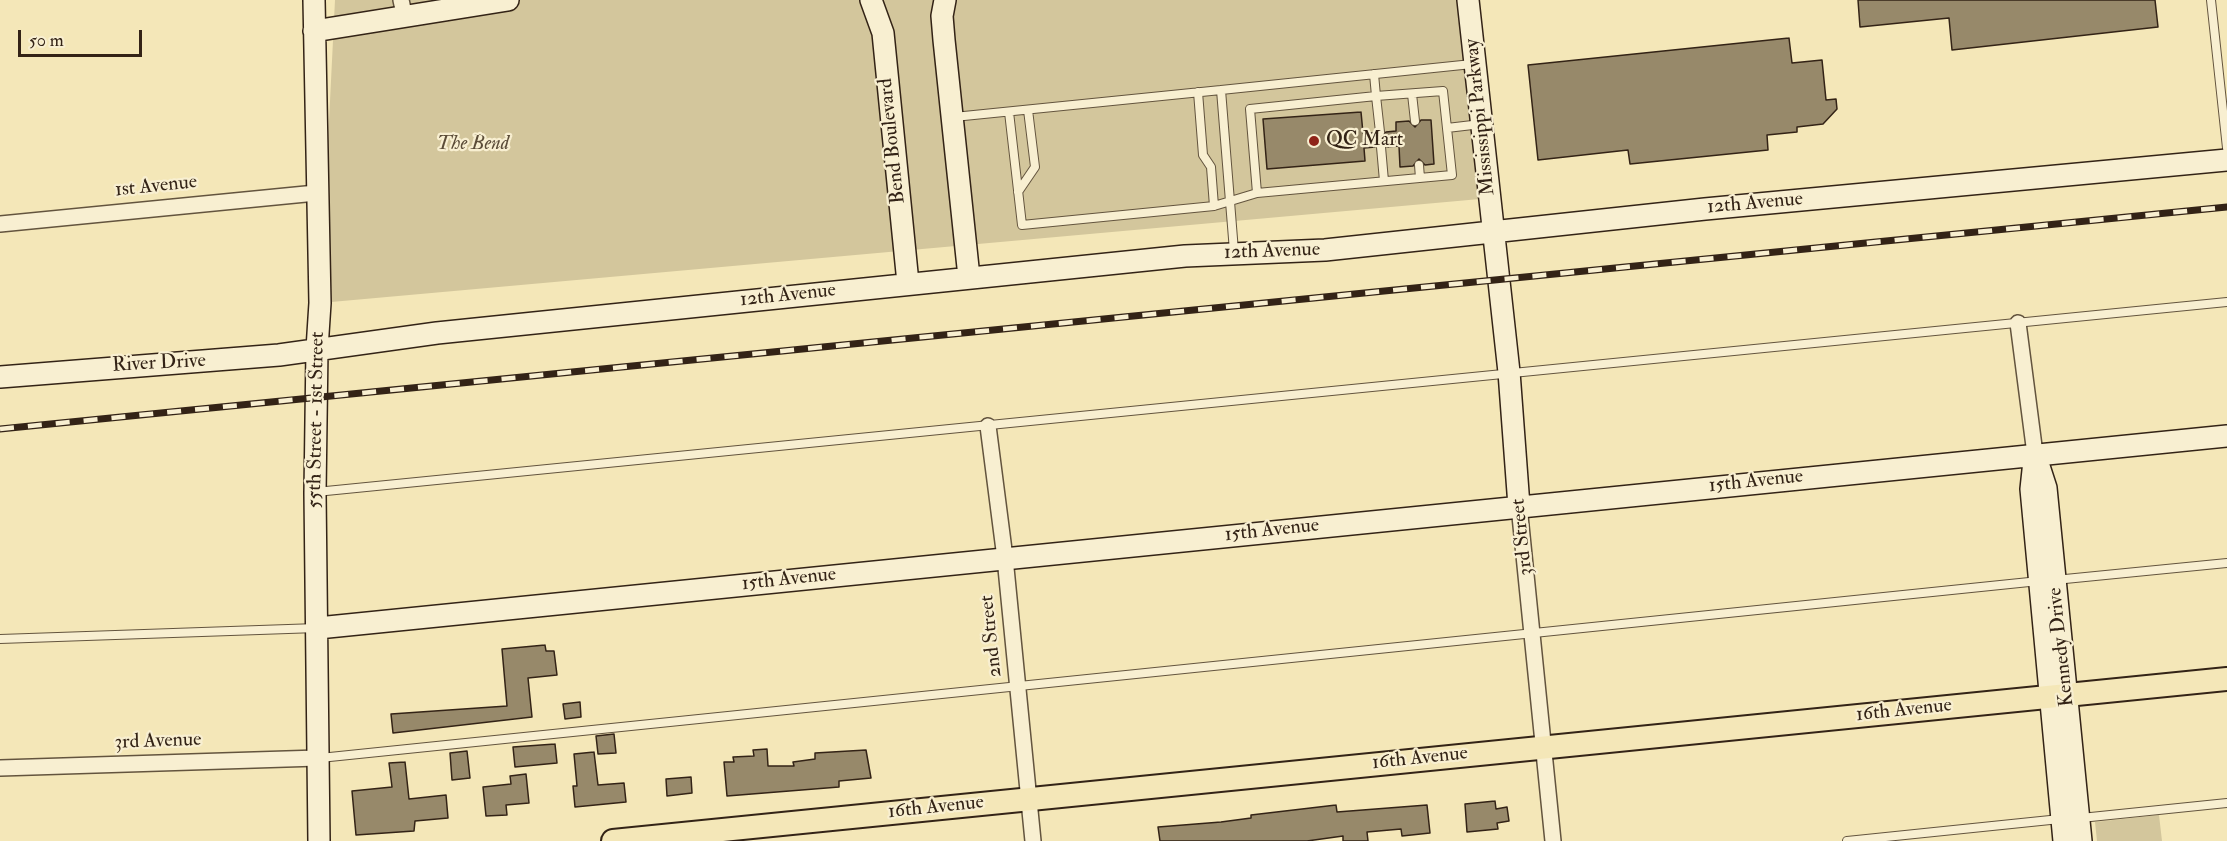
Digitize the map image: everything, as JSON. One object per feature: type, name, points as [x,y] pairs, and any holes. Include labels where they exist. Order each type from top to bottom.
[{"type":"main road","name":"16th Avenue","points":[[613,841],[2227,679]]},
{"type":"street","name":"55th Street - 1st Street","points":[[314,0],[316,193],[320,303],[315,492],[319,841]]},
{"type":"street","points":[[314,31],[403,9],[508,0]]},
{"type":"street","name":"Bend Boulevard","points":[[871,0],[882,33],[908,283]]},
{"type":"street","points":[[945,0],[942,16],[969,277]]},
{"type":"street","name":"Mississippi Parkway","points":[[1468,0],[1494,233]]},
{"type":"street","name":"12th Avenue","points":[[317,349],[437,333],[908,283],[1234,253],[1325,250],[1705,209],[2227,160]]},
{"type":"street","name":"1st Avenue","points":[[0,225],[316,193]]},
{"type":"street","name":"3rd Street","points":[[1494,233],[1553,841]]},
{"type":"street","name":"Kennedy Drive","points":[[2018,323],[2035,454],[2031,489],[2048,580],[2070,819],[2064,841]]},
{"type":"street","name":"River Drive","points":[[0,377],[120,366],[180,365],[317,349]]},
{"type":"street","name":"2nd Street","points":[[988,426],[1005,558],[1033,841]]},
{"type":"street","name":"15th Avenue","points":[[318,628],[2227,436]]},
{"type":"street","name":"3rd Avenue","points":[[0,768],[318,758]]},
{"type":"street","points":[[319,815],[327,841]]},
{"type":"street","name":"Kennedy Drive","points":[[2070,819],[2081,841]]},
{"type":"lane","points":[[2211,0],[2227,148]]},
{"type":"lane","points":[[952,117],[1475,63]]},
{"type":"lane","points":[[1374,74],[1380,132]]},
{"type":"lane","points":[[1221,90],[1234,253]]},
{"type":"lane","points":[[1009,112],[1022,225],[1215,206],[1231,199],[1257,193],[1452,175],[1443,91],[1250,109],[1257,193]]},
{"type":"lane","points":[[1198,92],[1203,155],[1210,167],[1215,206]]},
{"type":"lane","points":[[1412,94],[1415,121]]},
{"type":"lane","points":[[1018,192],[1035,167],[1028,110]]},
{"type":"lane","points":[[1447,128],[1482,124]]},
{"type":"lane","points":[[1381,147],[1384,182]]},
{"type":"lane","points":[[1419,165],[1420,178]]},
{"type":"lane","points":[[315,492],[2227,302]]},
{"type":"lane","points":[[318,758],[2227,562]]},
{"type":"lane","points":[[0,639],[318,628]]},
{"type":"lane","points":[[1846,841],[2227,803]]},
{"type":"green space","name":"The Bend","points":[[335,0],[1478,0],[1491,198],[320,303]]},
{"type":"green space","points":[[2159,815],[2162,841],[2097,841],[2095,822]]},
{"type":"building","points":[[1858,0],[2155,0],[2158,27],[1952,50],[1949,18],[1860,27]]},
{"type":"building","points":[[1789,38],[1792,63],[1822,60],[1826,100],[1836,99],[1837,109],[1823,124],[1797,127],[1797,132],[1767,135],[1768,150],[1630,164],[1628,150],[1538,160],[1528,65]]},
{"type":"building","name":"QC Mart","points":[[1361,112],[1363,133],[1374,133],[1380,138],[1386,132],[1396,131],[1396,122],[1409,121],[1415,127],[1421,120],[1431,120],[1434,164],[1425,165],[1419,159],[1413,166],[1400,167],[1399,146],[1387,147],[1381,141],[1375,147],[1364,148],[1365,161],[1267,169],[1263,119]]},
{"type":"building","points":[[545,645],[546,651],[554,651],[557,675],[528,678],[532,717],[393,733],[391,714],[507,706],[502,649]]},
{"type":"building","points":[[580,702],[581,717],[565,719],[563,704]]},
{"type":"building","points":[[614,734],[616,753],[598,754],[596,736]]},
{"type":"building","points":[[555,744],[557,763],[515,767],[513,747]]},
{"type":"building","points":[[767,749],[768,766],[794,766],[793,762],[815,759],[815,753],[866,750],[871,778],[839,781],[839,787],[727,796],[724,762],[734,762],[733,757],[754,756],[753,750]]},
{"type":"building","points":[[467,751],[470,778],[452,780],[450,753]]},
{"type":"building","points":[[594,752],[598,785],[624,783],[626,802],[575,807],[573,786],[577,786],[574,754]]},
{"type":"building","points":[[405,762],[409,799],[446,795],[448,818],[415,821],[414,831],[356,835],[352,791],[392,787],[389,763]]},
{"type":"building","points":[[526,774],[529,803],[506,805],[507,815],[486,816],[483,787],[511,784],[510,776]]},
{"type":"building","points":[[691,777],[692,793],[667,796],[666,779]]},
{"type":"building","points":[[1495,801],[1496,809],[1507,807],[1509,821],[1497,823],[1498,829],[1467,832],[1465,804]]},
{"type":"building","points":[[1336,805],[1337,812],[1427,805],[1430,833],[1402,836],[1401,829],[1367,832],[1368,841],[1343,841],[1343,836],[1307,841],[1160,841],[1158,827],[1221,822],[1251,818],[1251,815]]},
{"type":"railway","points":[[0,429],[2227,207]]},
{"type":"place","name":"QC Mart","points":[[1314,141]]}]
